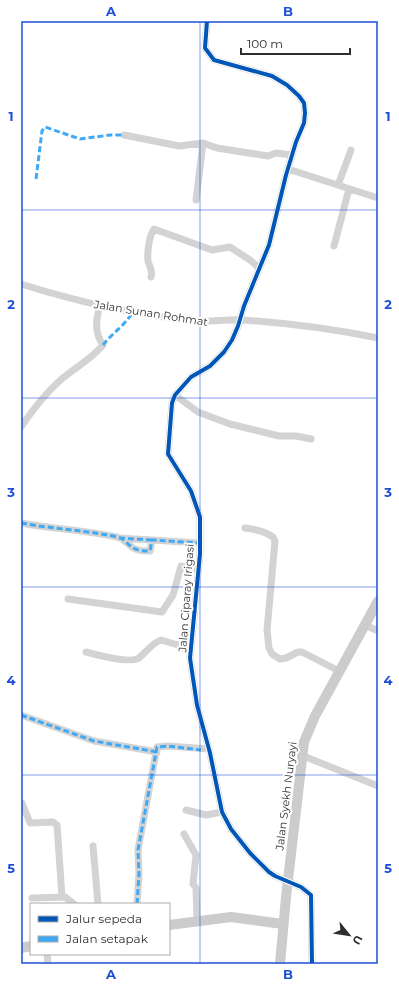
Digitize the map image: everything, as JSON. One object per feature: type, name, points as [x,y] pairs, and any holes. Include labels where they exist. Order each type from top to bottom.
[{"type":"main road","name":"Jalan Syekh Nuryayi","points":[[280,964],[287,883],[302,754],[308,730],[378,601]]},
{"type":"main road","points":[[170,925],[197,920],[231,917],[283,924]]},
{"type":"street","points":[[207,21],[204,48],[214,60],[272,76],[288,86],[299,96],[304,103],[306,113],[288,169],[269,246],[259,268],[232,340],[224,352],[210,366],[191,377],[175,395],[198,412],[230,424],[279,436],[296,436],[311,439]]},
{"type":"street","points":[[124,135],[179,146],[203,143],[217,148],[268,156],[276,153],[292,155]]},
{"type":"street","points":[[196,200],[203,143]]},
{"type":"street","points":[[338,185],[351,150]]},
{"type":"street","points":[[288,169],[378,198]]},
{"type":"street","points":[[334,246],[349,189]]},
{"type":"street","points":[[151,277],[152,273],[148,262],[148,253],[152,232],[154,229],[212,250],[230,247],[259,268]]},
{"type":"street","name":"Jalan Sunan Rohmat","points":[[21,284],[57,296],[186,320],[210,322],[240,320],[298,325],[378,338]]},
{"type":"street","points":[[21,427],[31,412],[58,382],[94,356],[103,345],[99,340],[96,323],[100,305]]},
{"type":"street","name":"Jalan Ciparay Irigasi","points":[[175,395],[172,403],[168,454],[191,491],[200,517],[197,570],[188,651],[217,814],[231,829],[250,854],[272,874],[287,883],[305,890],[311,895],[312,964]]},
{"type":"street","points":[[21,523],[119,538],[199,544]]},
{"type":"street","points":[[245,528],[259,530],[268,534],[273,537],[275,542],[268,630],[269,648],[272,654],[280,658],[286,658],[298,652],[302,652],[339,671]]},
{"type":"street","points":[[119,538],[134,550],[140,551],[150,551],[152,540]]},
{"type":"street","points":[[68,599],[162,612],[173,595],[181,566],[186,566],[197,570]]},
{"type":"street","points":[[365,625],[378,631]]},
{"type":"street","points":[[86,652],[131,661],[140,657],[156,641],[161,640],[178,645],[188,651]]},
{"type":"street","points":[[21,715],[94,741],[157,752]]},
{"type":"street","points":[[137,903],[139,874],[138,850],[157,747],[206,750]]},
{"type":"street","points":[[302,754],[378,786]]},
{"type":"street","points":[[22,803],[30,823],[53,822],[57,825],[62,897]]},
{"type":"street","points":[[186,810],[217,814]]},
{"type":"street","points":[[184,834],[196,855],[193,884],[196,888],[197,920]]},
{"type":"street","points":[[93,846],[98,903]]},
{"type":"street","points":[[32,898],[62,897],[69,898],[73,903]]},
{"type":"marked path","points":[[36,179],[42,131],[45,127],[80,139],[110,135],[124,135]]},
{"type":"marked path","points":[[103,345],[127,321],[133,311]]},
{"type":"marked path","points":[[21,523],[117,537],[133,548],[143,551],[150,551],[152,540],[199,543]]},
{"type":"marked path","points":[[119,538],[152,540]]},
{"type":"marked path","points":[[21,715],[94,741],[157,752]]},
{"type":"marked path","points":[[137,903],[139,874],[138,850],[157,747],[168,746],[201,750]]},
{"type":"cycle path","points":[[207,21],[205,48],[214,60],[272,76],[287,85],[299,96],[304,103],[305,113],[304,123],[296,142],[286,175],[269,245],[232,340],[224,352],[210,366],[191,377],[175,395],[172,403],[168,454],[191,491],[200,517],[200,554],[190,658],[197,705],[210,753],[222,812],[231,829],[250,853],[269,872],[301,887],[311,895],[312,964]]}]
